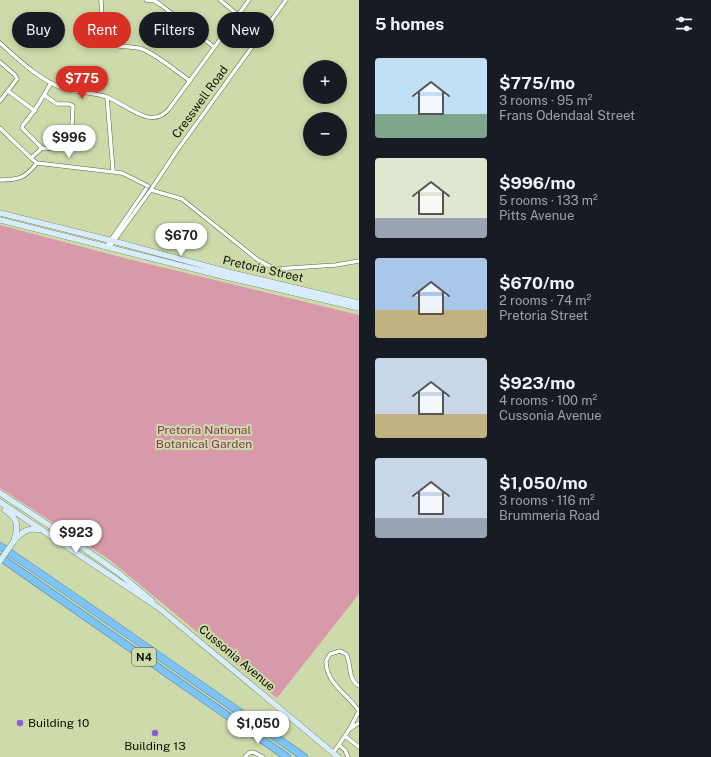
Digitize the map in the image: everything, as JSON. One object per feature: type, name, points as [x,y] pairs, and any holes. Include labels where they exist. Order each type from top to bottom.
[{"type":"highway","name":"N4","points":[[0,545],[304,757]]},
{"type":"highway","name":"N4","points":[[0,557],[287,757]]},
{"type":"main road","name":"Pretoria Street","points":[[0,214],[112,241],[228,272],[359,303]]},
{"type":"main road","name":"Pretoria Street","points":[[0,220],[226,277],[359,308]]},
{"type":"main road","name":"Cussonia Avenue","points":[[0,493],[120,574],[336,755]]},
{"type":"main road","name":"Cussonia Avenue","points":[[0,502],[158,607]]},
{"type":"main road","points":[[0,506],[12,515],[16,521],[18,528],[14,541]]},
{"type":"main road","points":[[0,561],[33,515]]},
{"type":"main road","points":[[14,541],[26,530],[32,528],[51,536]]},
{"type":"street","points":[[101,0],[103,39],[110,44],[139,48],[148,51],[190,81]]},
{"type":"street","points":[[146,0],[155,1],[161,5],[214,47]]},
{"type":"street","points":[[220,0],[234,12]]},
{"type":"street","points":[[240,12],[249,0]]},
{"type":"street","name":"Cresswell Road","points":[[274,17],[286,0]]},
{"type":"street","points":[[0,43],[33,71],[51,83],[62,88],[107,97],[150,118],[160,117],[169,109],[217,43]]},
{"type":"street","name":"Cresswell Road","points":[[108,247],[149,188],[159,177],[252,48]]},
{"type":"street","points":[[0,62],[17,78],[0,101]]},
{"type":"street","points":[[44,95],[58,104],[72,104],[74,109],[71,147],[69,149],[42,148],[22,128],[22,125],[35,111],[44,95],[51,83]]},
{"type":"street","points":[[8,91],[35,111]]},
{"type":"street","points":[[107,97],[113,171]]},
{"type":"street","points":[[0,128],[37,163],[113,171],[126,174],[140,181],[149,188],[182,199],[258,260],[275,269],[336,265],[359,261]]},
{"type":"street","points":[[31,158],[42,148]]},
{"type":"street","points":[[0,180],[19,179],[30,172],[37,163]]},
{"type":"street","points":[[336,755],[339,745],[359,711],[337,687],[328,673],[326,661],[330,654],[340,651],[346,654],[351,678],[359,686]]},
{"type":"street","points":[[349,730],[359,723]]},
{"type":"street","points":[[345,736],[359,747]]},
{"type":"street","points":[[339,745],[345,750],[348,757]]},
{"type":"street","points":[[245,757],[250,753],[256,753],[263,757]]},
{"type":"green space","name":"Pretoria National Botanical Garden","points":[[0,225],[132,260],[359,315],[359,594],[277,698],[110,560],[0,488]]},
{"type":"place","name":"Building 10","points":[[20,723]]},
{"type":"place","name":"Building 13","points":[[155,733]]}]
